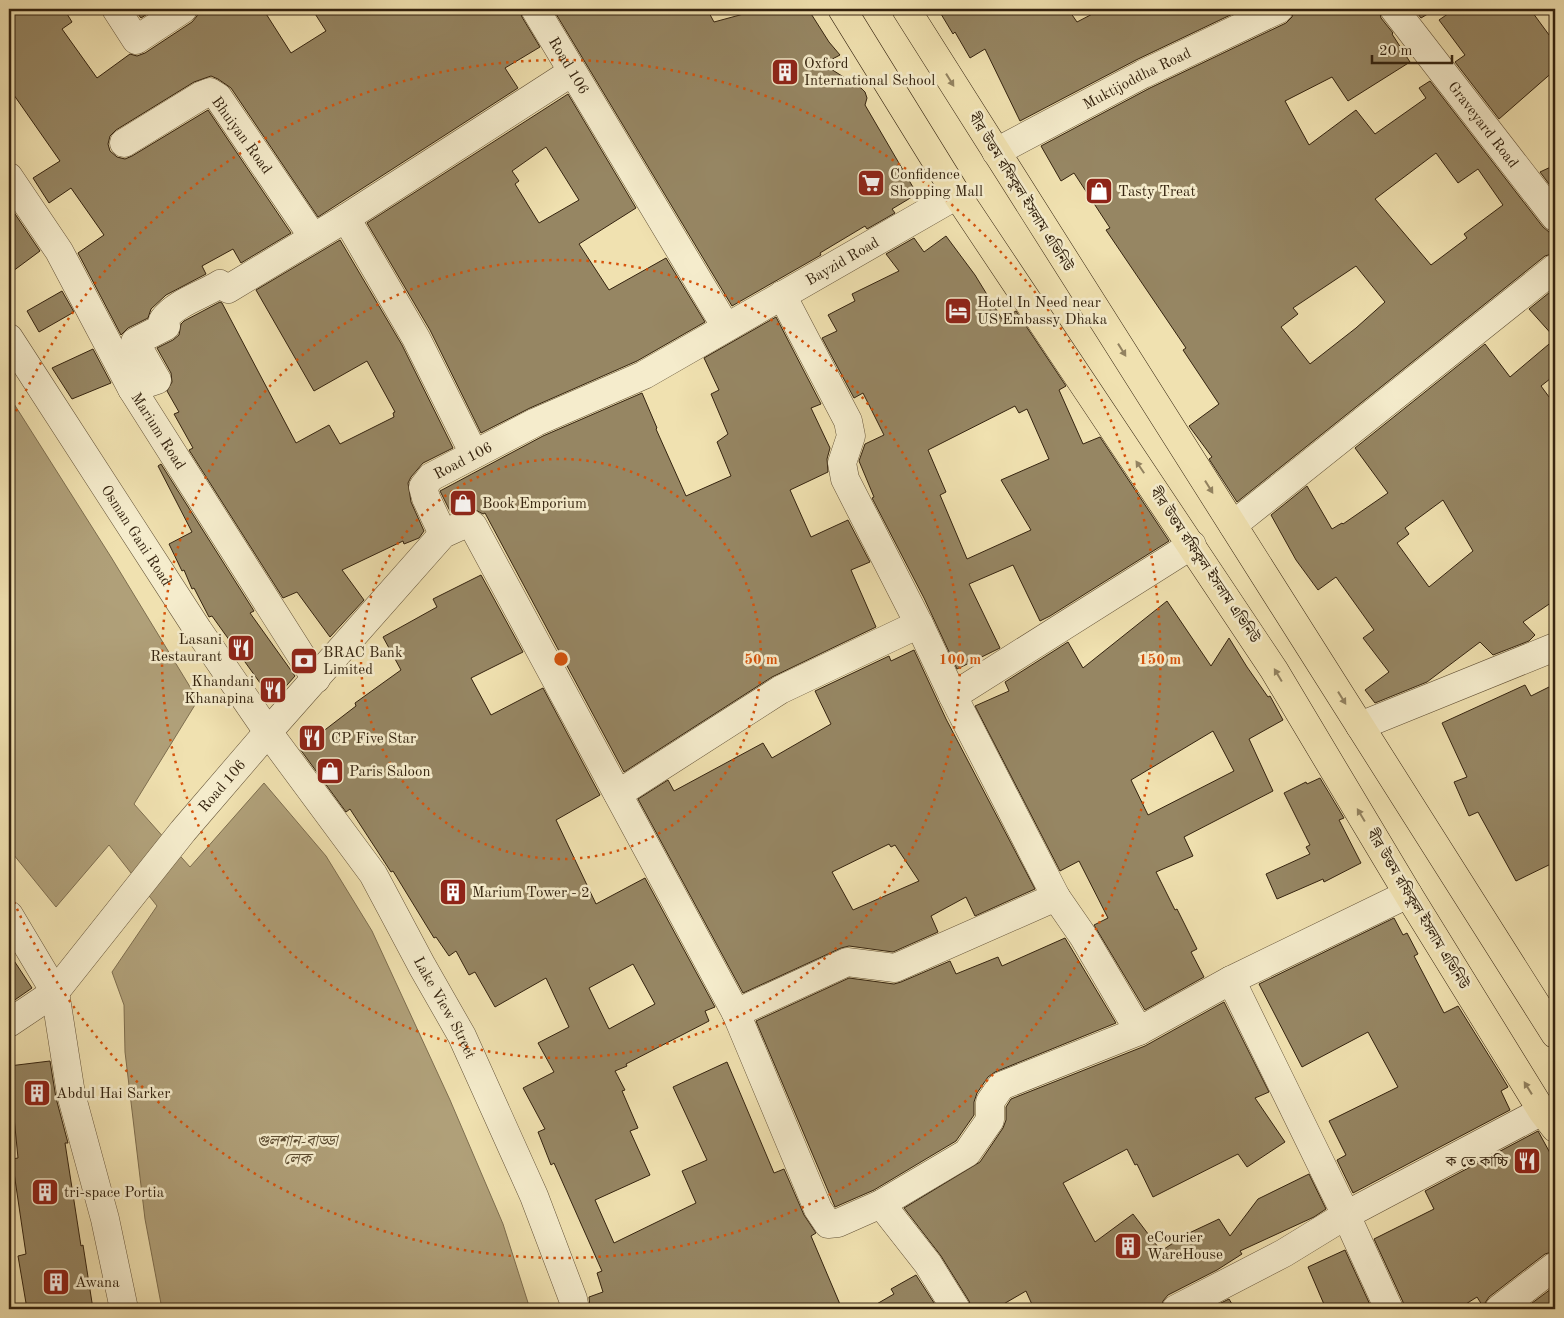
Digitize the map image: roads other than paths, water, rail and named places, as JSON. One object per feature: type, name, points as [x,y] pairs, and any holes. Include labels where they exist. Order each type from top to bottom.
[{"type":"main road","name":"বীর উত্তম রফিকুল ইসলাম এভিনিউ","points":[[842,9],[957,195],[1274,670],[1408,894],[1549,1119]]},
{"type":"main road","name":"বীর উত্তম রফিকুল ইসলাম এভিনিউ","points":[[906,9],[1555,1034]]},
{"type":"street","points":[[116,9],[136,40],[183,9]]},
{"type":"street","name":"Road 106","points":[[9,1023],[55,992],[184,831],[268,732],[443,534],[426,498],[423,487],[431,477],[536,422],[644,376],[726,327],[535,9]]},
{"type":"street","name":"Muktijoddha Road","points":[[996,152],[1143,74],[1280,9]]},
{"type":"street","name":"Graveyard Road","points":[[1394,9],[1555,217]]},
{"type":"street","points":[[132,389],[144,381],[148,383],[157,380],[135,342],[166,326],[163,320],[180,305],[205,294],[220,284],[228,289],[346,218],[572,72]]},
{"type":"street","name":"Bhuiyan Road","points":[[124,143],[202,94],[210,92],[218,97],[313,238]]},
{"type":"street","name":"Marium Road","points":[[9,177],[59,252],[132,389],[316,679]]},
{"type":"street","name":"Bayzid Road","points":[[726,327],[957,195]]},
{"type":"street","points":[[346,218],[416,338],[474,454]]},
{"type":"street","points":[[1233,525],[1555,268]]},
{"type":"street","points":[[782,295],[848,420],[851,436],[842,463],[845,479],[1056,897],[1139,1030]]},
{"type":"street","name":"Osman Gani Road","points":[[9,338],[198,630],[268,732]]},
{"type":"street","points":[[443,534],[465,524],[469,523],[473,526],[736,1013],[818,1208],[828,1224],[838,1223],[881,1204],[967,1153],[990,1120],[990,1102],[1001,1086],[1139,1030],[1231,980],[1408,894]]},
{"type":"street","points":[[953,696],[1192,545]]},
{"type":"street","points":[[618,794],[780,690],[919,624]]},
{"type":"street","points":[[1360,726],[1555,647]]},
{"type":"street","name":"Lake View Street","points":[[268,732],[373,874],[462,1036],[534,1196],[570,1290],[575,1309]]},
{"type":"street","points":[[736,1013],[848,962],[895,968],[1056,897]]},
{"type":"street","points":[[9,915],[55,992],[71,1094],[105,1219],[124,1309]]},
{"type":"street","points":[[1231,980],[1346,1215],[1389,1309]]},
{"type":"street","points":[[1176,1309],[1284,1253],[1346,1215],[1549,1119]]},
{"type":"street","points":[[881,1204],[928,1264],[956,1309]]},
{"type":"street","points":[[1499,1309],[1555,1266]]},
{"type":"water","name":"গুলশান-বাড্ডা লেক","points":[[9,396],[111,557],[198,700],[134,804],[190,867],[264,783],[326,856],[372,931],[450,1100],[503,1224],[530,1309],[162,1309],[145,1219],[125,1052],[124,1005],[112,972],[157,906],[109,845],[56,907],[9,849]]},
{"type":"place","name":"Oxford International School","points":[[785,72]]},
{"type":"place","name":"Confidence Shopping Mall","points":[[871,183]]},
{"type":"place","name":"Tasty Treat","points":[[1099,191]]},
{"type":"place","name":"Hotel In Need near US Embassy Dhaka","points":[[958,311]]},
{"type":"place","name":"Book Emporium","points":[[463,503]]},
{"type":"place","name":"Lasani Restaurant","points":[[241,648]]},
{"type":"place","name":"BRAC Bank Limited","points":[[304,661]]},
{"type":"place","name":"Khandani Khanapina","points":[[273,690]]},
{"type":"place","name":"CP Five Star","points":[[312,738]]},
{"type":"place","name":"Paris Saloon","points":[[330,771]]},
{"type":"place","name":"Marium Tower - 2","points":[[453,892]]},
{"type":"place","name":"Abdul Hai Sarker","points":[[37,1093]]},
{"type":"place","name":"ক তে কাচ্চি","points":[[1527,1161]]},
{"type":"place","name":"tri-space Portia","points":[[45,1192]]},
{"type":"place","name":"eCourier WareHouse","points":[[1128,1246]]},
{"type":"place","name":"Awana","points":[[56,1282]]}]
